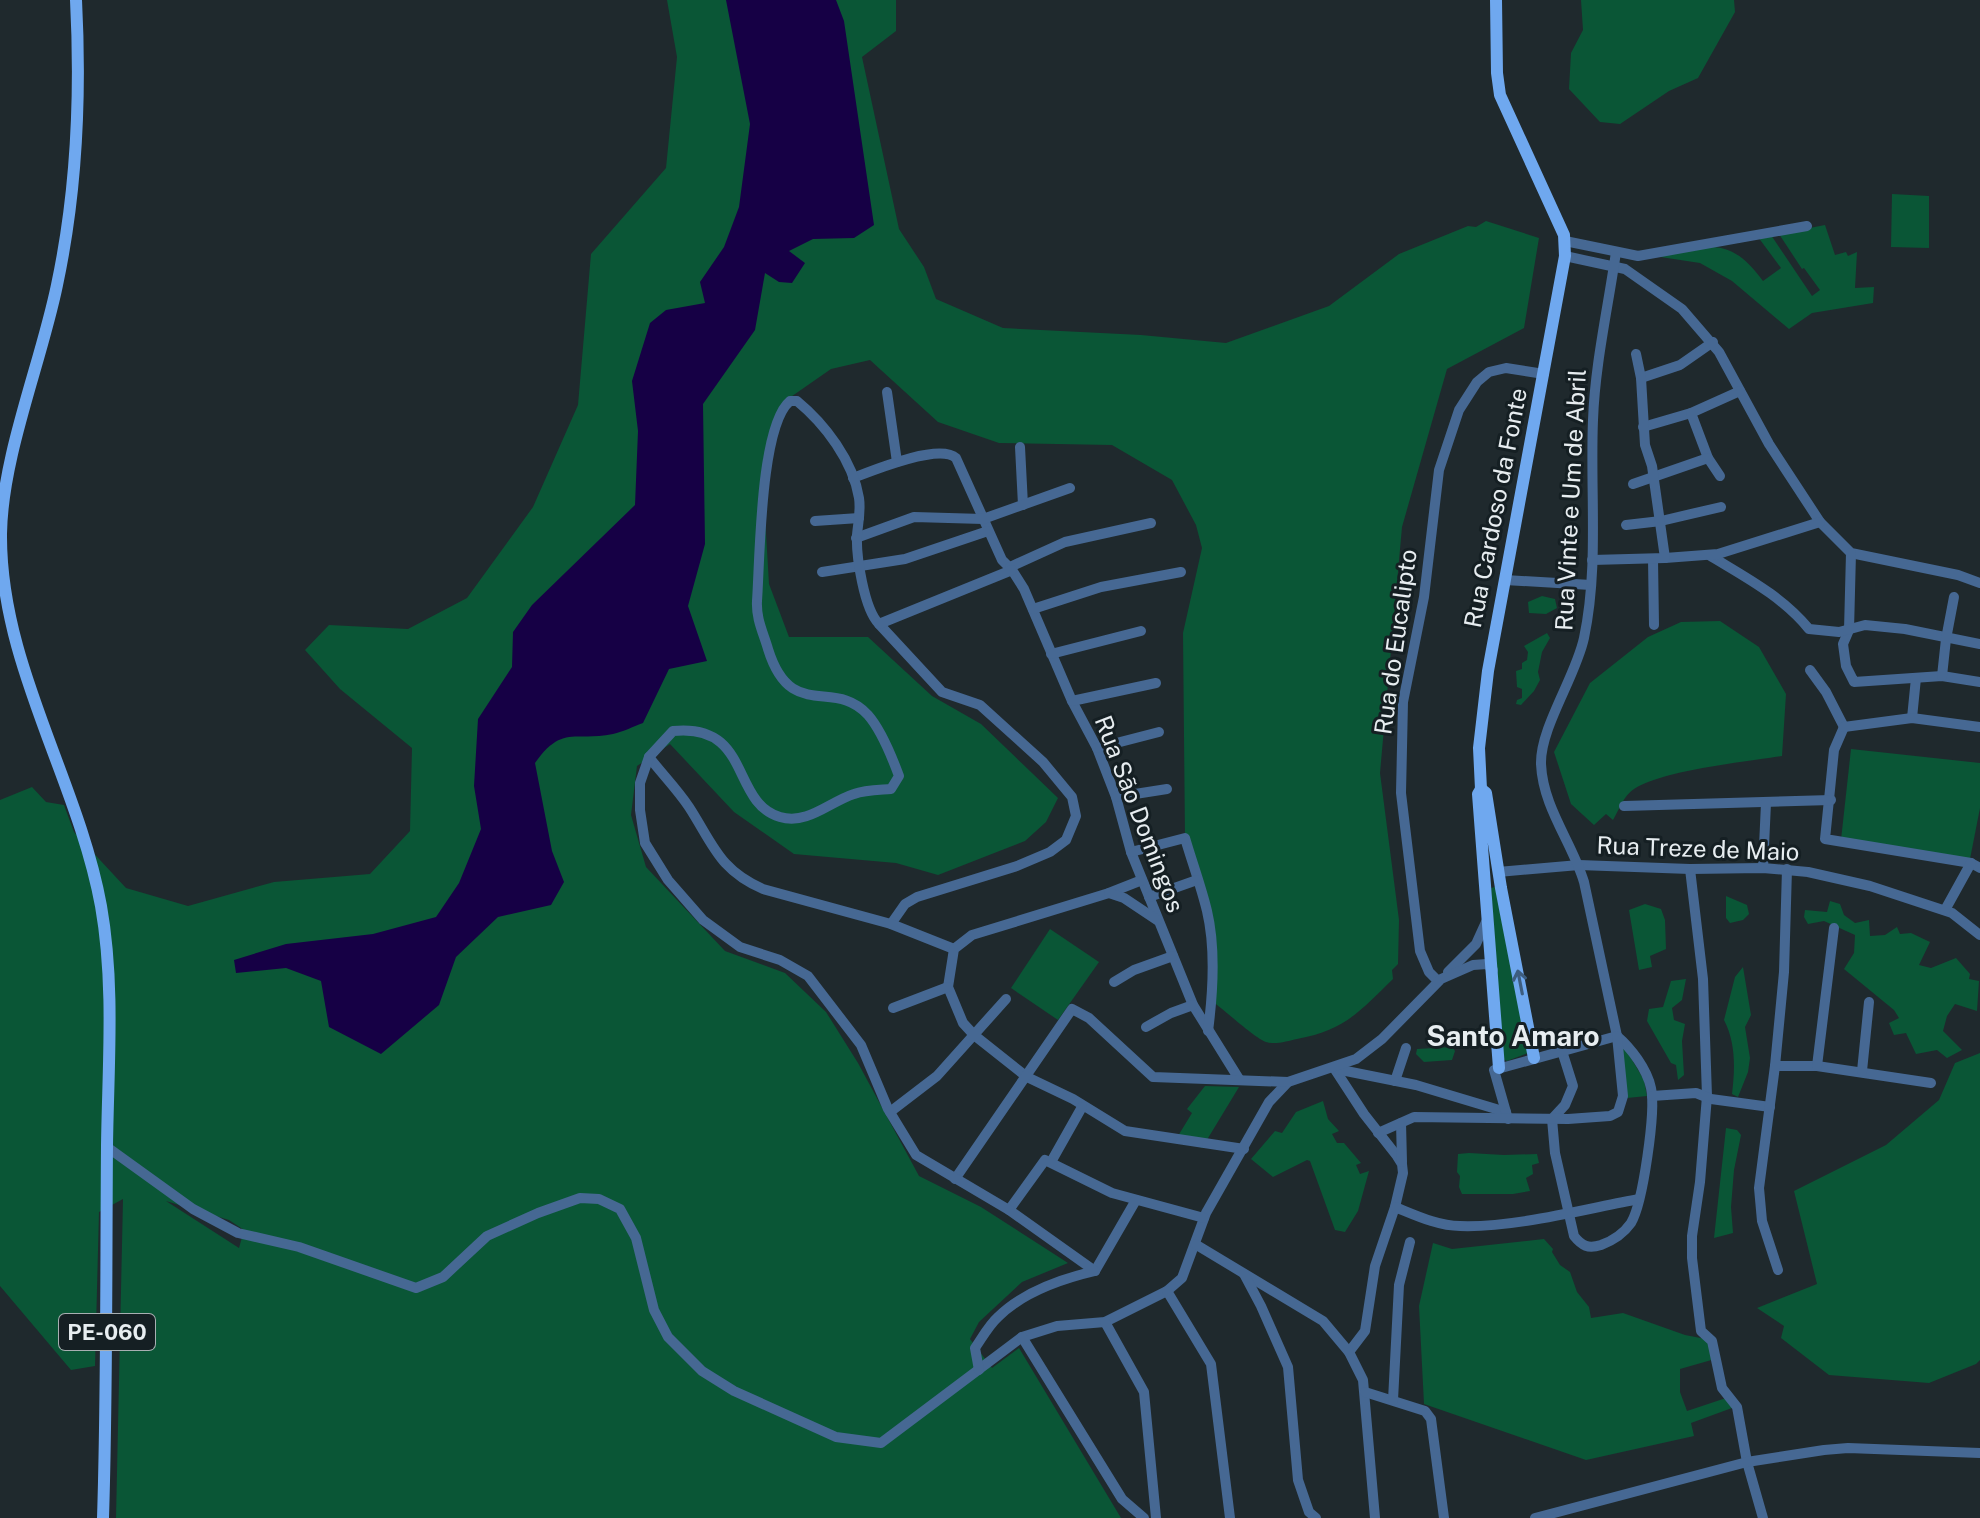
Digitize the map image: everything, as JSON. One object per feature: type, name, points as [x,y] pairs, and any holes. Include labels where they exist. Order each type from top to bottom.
[{"type":"main road","name":"PE-060","points":[[76,0],[80,82],[69,218],[51,310],[6,491],[1,534],[5,593],[11,623],[26,674],[85,837],[102,910],[109,1009],[103,1518]]},
{"type":"main road","points":[[1496,0],[1500,95],[1565,238]]},
{"type":"main road","name":"Rua Cardoso da Fonte","points":[[1499,1068],[1478,794],[1481,789],[1479,748],[1482,709],[1565,256],[1565,238]]},
{"type":"main road","name":"Rua Cardoso da Fonte","points":[[1481,789],[1486,793],[1534,1058]]},
{"type":"main road","points":[[1484,874],[1498,872]]},
{"type":"street","points":[[1565,238],[1638,256],[1807,226]]},
{"type":"street","name":"Rua Vinte e Um de Abril","points":[[1552,1119],[1610,1116],[1618,1112],[1623,1096],[1617,1036],[1596,933],[1579,865],[1552,812],[1541,763],[1546,734],[1584,639],[1591,585],[1593,418],[1603,327],[1616,252]]},
{"type":"street","points":[[1565,256],[1635,275],[1664,294],[1713,342],[1769,444],[1820,522],[1851,553],[1958,575],[1980,583]]},
{"type":"street","points":[[1641,378],[1680,365],[1713,342]]},
{"type":"street","points":[[1636,354],[1641,378],[1643,427],[1661,521],[1654,625]]},
{"type":"street","name":"Rua do Eucalipto","points":[[1440,980],[1429,972],[1420,951],[1401,793],[1403,702],[1424,597],[1439,470],[1459,410],[1477,382],[1489,372],[1506,368],[1544,374]]},
{"type":"street","points":[[1643,427],[1691,413],[1740,391]]},
{"type":"street","points":[[853,478],[897,462],[887,392]]},
{"type":"street","points":[[891,924],[905,904],[917,897],[1017,866],[1050,852],[1066,840],[1076,816],[1072,797],[1043,762],[980,705],[942,692],[879,624],[867,603],[856,538],[858,494],[853,478],[816,417],[797,401],[787,403],[774,429],[764,493],[756,611],[773,663],[789,686],[809,696],[829,697],[852,705],[868,715],[899,776],[891,789],[855,793],[801,819],[777,816],[757,801],[718,738],[693,729],[673,731],[649,757],[640,783],[645,843],[668,880],[703,920],[740,947],[780,960],[808,976],[861,1045],[890,1112],[916,1155],[1009,1210],[1095,1271]]},
{"type":"street","points":[[1691,413],[1708,458],[1720,476]]},
{"type":"street","points":[[1020,447],[1023,505]]},
{"type":"street","name":"Rua São Domingos","points":[[897,462],[945,453],[954,455],[1002,560],[1011,569],[1033,609],[1072,701],[1097,748],[1116,797],[1131,852],[1193,1005],[1239,1079]]},
{"type":"street","points":[[1633,484],[1708,458]]},
{"type":"street","points":[[856,538],[914,517],[983,519],[1070,488]]},
{"type":"street","points":[[1626,525],[1661,521],[1721,507]]},
{"type":"street","points":[[815,521],[859,518]]},
{"type":"street","points":[[1592,560],[1709,555],[1820,522]]},
{"type":"street","points":[[879,624],[1011,569],[1065,542],[1151,523]]},
{"type":"street","points":[[822,572],[905,559],[988,531]]},
{"type":"street","points":[[1851,553],[1849,630],[1843,644],[1846,666],[1854,682],[1942,676],[1980,682]]},
{"type":"street","points":[[1709,555],[1776,597],[1793,610],[1809,629],[1839,632],[1865,625],[1905,629],[1980,644]]},
{"type":"street","points":[[1033,609],[1101,587],[1181,572]]},
{"type":"street","points":[[1505,580],[1591,585]]},
{"type":"street","points":[[1942,676],[1954,597]]},
{"type":"street","points":[[1051,654],[1141,631]]},
{"type":"street","points":[[1810,670],[1826,692],[1844,727]]},
{"type":"street","points":[[1912,718],[1916,678]]},
{"type":"street","points":[[1072,701],[1156,683]]},
{"type":"street","points":[[1844,727],[1912,718],[1980,727]]},
{"type":"street","points":[[1844,727],[1834,750],[1825,839],[1976,866],[1945,910]]},
{"type":"street","points":[[1097,748],[1159,732]]},
{"type":"street","points":[[649,757],[688,805],[729,870],[745,881],[763,889],[891,924],[954,949]]},
{"type":"street","points":[[1116,797],[1167,789]]},
{"type":"street","points":[[1624,806],[1831,800]]},
{"type":"street","points":[[1763,868],[1766,803]]},
{"type":"street","points":[[1131,852],[1185,838],[1207,913],[1211,940],[1212,1001],[1208,1031]]},
{"type":"street","name":"Rua Treze de Maio","points":[[1498,872],[1579,865],[1787,869],[1870,886],[1945,910],[1980,935]]},
{"type":"street","points":[[1690,869],[1703,979],[1707,1096],[1692,1236],[1701,1331],[1712,1341],[1722,1388],[1737,1407],[1747,1462],[1763,1518]]},
{"type":"street","points":[[1778,1270],[1759,1207],[1760,1168],[1770,1107],[1784,972],[1787,869]]},
{"type":"street","points":[[1142,880],[972,935],[954,949],[948,987],[963,1023],[974,1035],[1027,1077],[1073,1099],[1125,1131],[1244,1149]]},
{"type":"street","points":[[1149,897],[1197,880]]},
{"type":"street","points":[[1109,893],[1124,898],[1159,921]]},
{"type":"street","points":[[955,1179],[1072,1009],[1089,1018],[1153,1077],[1288,1082],[1356,1059],[1382,1039],[1476,944],[1488,911]]},
{"type":"street","points":[[1817,1066],[1834,928]]},
{"type":"street","points":[[1114,982],[1134,970],[1173,956]]},
{"type":"street","points":[[1440,980],[1477,964],[1487,964],[1493,970]]},
{"type":"street","points":[[893,1008],[948,987]]},
{"type":"street","points":[[890,1112],[937,1076],[1006,999]]},
{"type":"street","points":[[1862,1071],[1869,1002]]},
{"type":"street","points":[[1146,1027],[1193,1005]]},
{"type":"street","points":[[1499,1068],[1617,1036],[1648,1079],[1652,1096],[1639,1199],[1629,1226],[1613,1239],[1597,1246],[1580,1244],[1574,1236],[1555,1153],[1552,1119],[1565,1105],[1573,1086],[1562,1051]]},
{"type":"street","points":[[1395,1081],[1406,1048]]},
{"type":"street","points":[[1775,1066],[1817,1066],[1931,1083]]},
{"type":"street","points":[[1334,1068],[1369,1073],[1507,1115]]},
{"type":"street","points":[[1334,1068],[1402,1164]]},
{"type":"street","name":"Rua Cardoso da Fonte","points":[[1499,1068],[1494,1070],[1507,1115]]},
{"type":"street","points":[[107,1147],[193,1209],[238,1233],[299,1247],[416,1288],[443,1277],[487,1236],[580,1198],[599,1199],[620,1209],[636,1238],[654,1310],[668,1337],[702,1371],[734,1391],[836,1437],[881,1443],[1022,1337],[1057,1326],[1105,1322],[1167,1291],[1182,1278],[1204,1218],[1269,1102],[1288,1082]]},
{"type":"street","points":[[1652,1096],[1696,1093],[1711,1099],[1770,1107]]},
{"type":"street","points":[[1051,1162],[1082,1107]]},
{"type":"street","points":[[1378,1133],[1414,1117],[1507,1115],[1552,1119]]},
{"type":"street","points":[[1349,1352],[1365,1331],[1375,1266],[1403,1173],[1401,1123]]},
{"type":"street","points":[[1009,1210],[1045,1160],[1112,1193],[1204,1218]]},
{"type":"street","points":[[1395,1207],[1458,1226],[1498,1224],[1639,1199]]},
{"type":"street","points":[[979,1370],[975,1348],[997,1317],[1030,1294],[1095,1271],[1136,1200]]},
{"type":"street","points":[[1393,1400],[1399,1285],[1410,1242]]},
{"type":"street","points":[[1195,1244],[1323,1321],[1349,1352],[1363,1380],[1365,1392],[1375,1518]]},
{"type":"street","points":[[1243,1272],[1288,1367],[1298,1480],[1309,1512],[1316,1518]]},
{"type":"street","points":[[1167,1291],[1211,1364],[1230,1518]]},
{"type":"street","points":[[1105,1322],[1144,1392],[1156,1518]]},
{"type":"street","points":[[1022,1337],[1122,1499],[1144,1518]]},
{"type":"street","points":[[1365,1392],[1425,1411],[1431,1419],[1444,1518]]},
{"type":"street","points":[[1535,1518],[1747,1462],[1848,1448],[1980,1453]]},
{"type":"green space","points":[[667,0],[896,0],[896,31],[862,57],[899,229],[924,267],[936,299],[1003,328],[1226,343],[1329,306],[1399,254],[1468,226],[1476,227],[1486,221],[1539,238],[1524,328],[1447,369],[1402,527],[1380,773],[1399,920],[1398,964],[1392,970],[1393,979],[1340,1025],[1314,1035],[1277,1043],[1261,1040],[1212,1001],[1211,940],[1185,838],[1183,633],[1202,548],[1196,525],[1172,480],[1112,445],[999,443],[938,422],[870,360],[831,369],[785,401],[763,483],[769,584],[789,637],[868,637],[932,696],[981,724],[1058,798],[1046,822],[1025,841],[938,875],[896,863],[794,854],[734,812],[670,744],[637,766],[631,815],[646,867],[725,951],[785,973],[826,1012],[858,1063],[919,1176],[981,1207],[1068,1263],[1022,1282],[979,1322],[970,1339],[992,1368],[1019,1348],[1121,1518],[116,1518],[123,1199],[99,1212],[95,1366],[71,1370],[0,1286],[0,800],[32,787],[46,802],[64,805],[74,832],[126,888],[188,906],[274,882],[370,874],[410,831],[412,748],[340,689],[305,650],[329,625],[408,629],[467,598],[533,507],[578,405],[591,254],[666,168],[677,57]],"holes":[[[166,1201],[229,1220],[244,1230],[239,1248]]]},
{"type":"green space","points":[[1581,0],[1734,0],[1735,12],[1698,78],[1669,91],[1620,124],[1600,122],[1569,89],[1571,53],[1583,30]]},
{"type":"green space","points":[[1892,194],[1929,196],[1929,248],[1891,247]]},
{"type":"green space","points":[[1825,225],[1835,255],[1846,252],[1848,256],[1857,252],[1855,288],[1874,287],[1873,303],[1812,313],[1789,329],[1732,281],[1700,263],[1654,256],[1715,247],[1739,256],[1763,281],[1781,268],[1758,237],[1771,235],[1812,296],[1820,290],[1779,234]]},
{"type":"green space","points":[[1542,596],[1555,599],[1557,608],[1546,614],[1529,613],[1528,602]]},
{"type":"green space","points":[[1720,621],[1759,647],[1786,694],[1782,756],[1705,768],[1647,782],[1627,795],[1613,820],[1606,814],[1594,825],[1571,804],[1554,752],[1590,683],[1648,637],[1681,622]]},
{"type":"green space","points":[[1547,633],[1550,638],[1542,652],[1538,672],[1540,680],[1521,705],[1516,704],[1522,698],[1522,689],[1517,687],[1516,671],[1522,669],[1522,663],[1527,660],[1528,652],[1524,646]]},
{"type":"green space","points":[[1851,749],[1980,763],[1980,808],[1970,859],[1841,840]]},
{"type":"green space","points":[[1495,887],[1528,1053],[1507,1061],[1503,1059],[1491,888]]},
{"type":"green space","points":[[1726,896],[1747,905],[1749,914],[1743,920],[1730,923],[1726,918]]},
{"type":"green space","points":[[1830,901],[1840,904],[1844,915],[1855,923],[1869,920],[1870,936],[1885,935],[1897,927],[1900,934],[1911,933],[1930,942],[1919,965],[1931,968],[1956,958],[1970,974],[1969,979],[1979,981],[1977,1011],[1955,1004],[1947,1016],[1943,1031],[1962,1050],[1947,1058],[1937,1050],[1916,1054],[1906,1033],[1894,1035],[1889,1023],[1899,1018],[1894,1010],[1844,969],[1854,953],[1855,935],[1824,921],[1808,924],[1804,917],[1805,910],[1827,912]]},
{"type":"green space","points":[[1645,904],[1661,909],[1665,920],[1666,949],[1650,956],[1652,967],[1639,970],[1629,910]]},
{"type":"green space","points":[[1050,929],[1099,962],[1058,1020],[1011,988]]},
{"type":"green space","points":[[1743,967],[1751,1015],[1745,1027],[1750,1058],[1738,1097],[1732,1094],[1734,1056],[1724,1020],[1735,977]]},
{"type":"green space","points":[[1686,979],[1682,1000],[1672,1008],[1674,1020],[1685,1024],[1682,1041],[1684,1075],[1678,1080],[1676,1065],[1671,1063],[1647,1021],[1649,1009],[1663,1007],[1671,981]]},
{"type":"green space","points":[[1622,1043],[1644,1080],[1647,1096],[1627,1098]]},
{"type":"green space","points":[[1452,1047],[1455,1051],[1452,1060],[1424,1062],[1416,1054],[1417,1049]]},
{"type":"green space","points":[[1980,1053],[1980,1360],[1929,1383],[1829,1375],[1781,1338],[1784,1326],[1757,1308],[1817,1284],[1794,1191],[1886,1145],[1939,1100],[1955,1063]]},
{"type":"green space","points":[[1205,1086],[1239,1087],[1202,1148],[1178,1136],[1192,1113],[1187,1109]]},
{"type":"green space","points":[[1323,1101],[1328,1119],[1339,1131],[1332,1134],[1337,1143],[1344,1143],[1361,1163],[1356,1165],[1360,1174],[1369,1171],[1358,1211],[1345,1232],[1335,1230],[1310,1161],[1273,1177],[1251,1159],[1275,1131],[1282,1133],[1296,1112]]},
{"type":"green space","points":[[1726,1128],[1737,1130],[1741,1135],[1734,1170],[1731,1207],[1733,1233],[1714,1238]]},
{"type":"green space","points":[[1458,1154],[1537,1154],[1539,1163],[1532,1165],[1533,1174],[1526,1178],[1530,1191],[1462,1194],[1457,1172]]},
{"type":"green space","points":[[1544,1239],[1553,1249],[1560,1265],[1570,1272],[1577,1292],[1589,1307],[1591,1318],[1623,1313],[1685,1335],[1711,1340],[1715,1359],[1680,1369],[1680,1392],[1687,1411],[1729,1397],[1732,1408],[1691,1423],[1694,1436],[1586,1460],[1424,1404],[1419,1306],[1433,1243],[1452,1249]]},
{"type":"shaded area","points":[[726,0],[836,0],[844,21],[874,225],[854,238],[813,239],[789,251],[805,263],[792,283],[779,282],[765,273],[755,330],[703,404],[705,544],[688,606],[707,661],[669,669],[643,723],[613,734],[562,739],[553,743],[535,763],[552,851],[564,882],[551,905],[498,917],[456,957],[439,1005],[381,1054],[329,1027],[321,981],[286,968],[236,973],[234,960],[286,944],[373,934],[436,917],[459,883],[481,829],[474,786],[478,719],[512,667],[513,632],[532,605],[635,505],[638,431],[632,381],[650,323],[666,310],[705,303],[700,282],[724,247],[739,207],[750,124]]},
{"type":"district","name":"Santo Amaro","points":[[1513,1036]]}]
